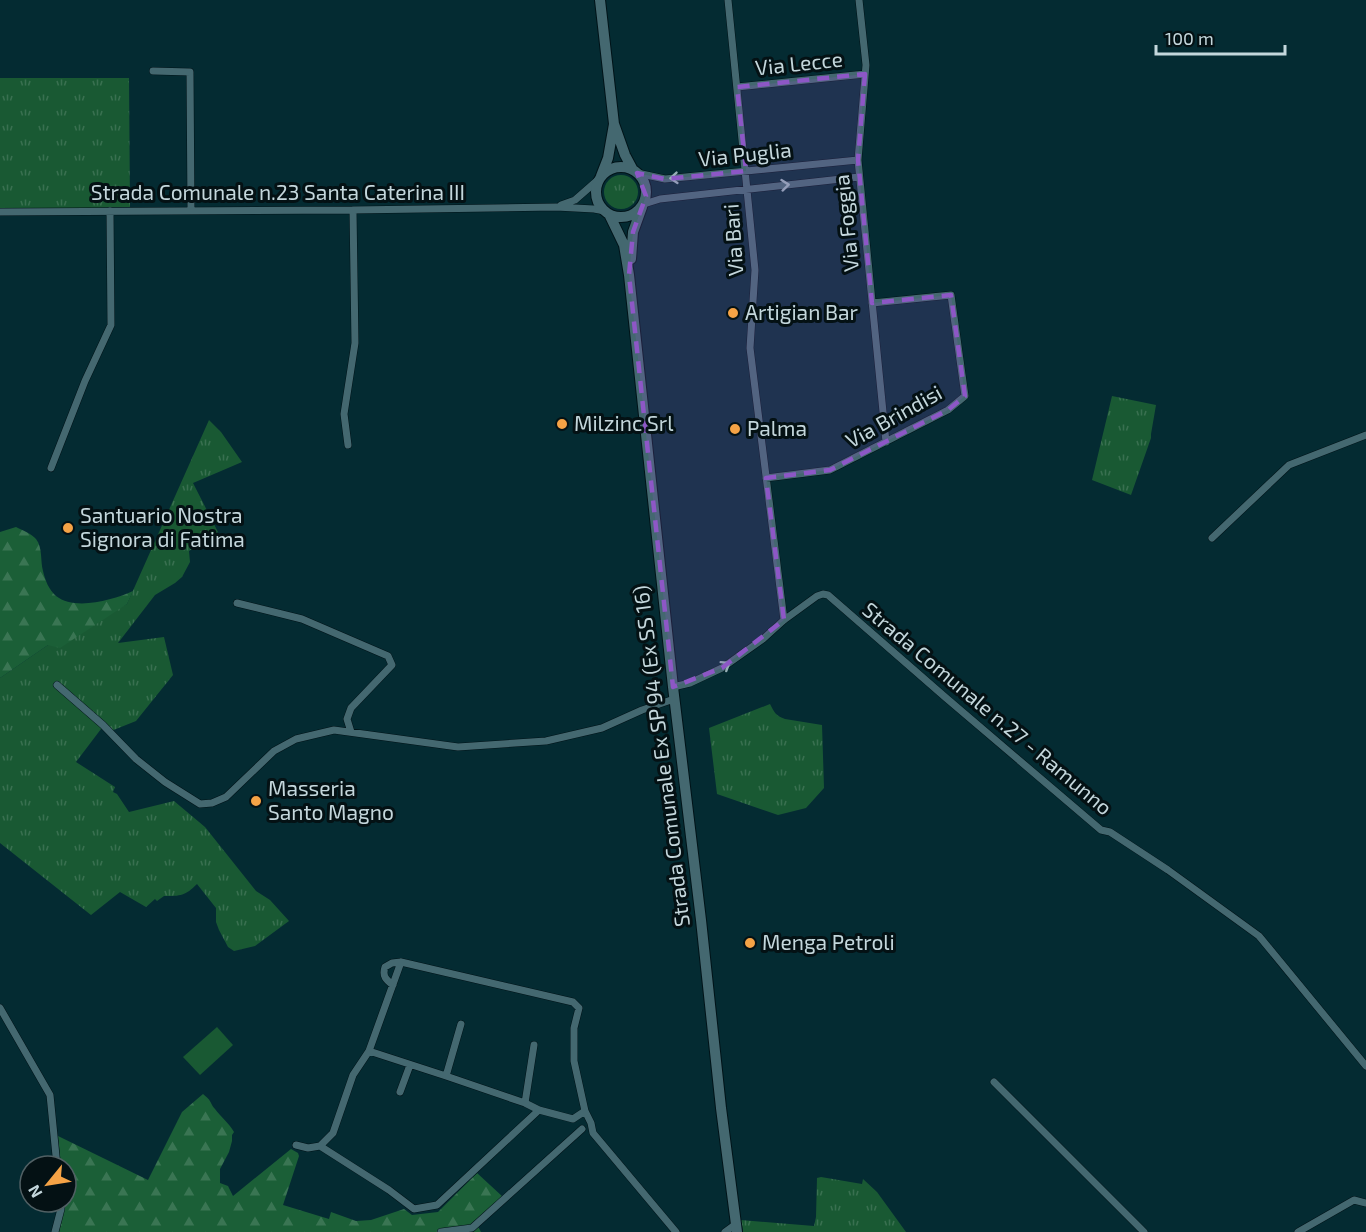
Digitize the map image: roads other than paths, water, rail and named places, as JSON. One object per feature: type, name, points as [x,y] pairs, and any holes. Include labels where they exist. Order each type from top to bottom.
[{"type":"main road","points":[[600,0],[614,124],[625,155],[643,179],[646,187],[643,205],[637,212],[623,218],[607,213],[599,204],[596,196],[596,187],[608,158],[614,124]]},
{"type":"main road","points":[[600,179],[605,172],[619,167],[635,171]]},
{"type":"main road","name":"Strada Comunale Ex SP 94 (Ex SS 16)","points":[[630,274],[633,232],[643,205]]},
{"type":"main road","name":"Strada Comunale Ex SP 94 (Ex SS 16)","points":[[607,213],[624,245],[630,274],[674,699],[736,1228]]},
{"type":"street","name":"Via Bari","points":[[728,0],[754,270],[750,348],[784,620]]},
{"type":"street","name":"Via Foggia","points":[[860,0],[866,65],[858,160],[886,442]]},
{"type":"street","points":[[153,71],[190,72],[191,211]]},
{"type":"street","name":"Via Lecce","points":[[737,87],[865,74]]},
{"type":"street","name":"Via Puglia","points":[[635,171],[665,179],[858,160]]},
{"type":"street","name":"Via Puglia","points":[[643,205],[660,199],[859,177]]},
{"type":"street","points":[[556,207],[575,200],[600,179]]},
{"type":"street","name":"Strada Comunale n.23 Santa Caterina III","points":[[0,212],[556,207],[594,209],[607,213]]},
{"type":"street","points":[[348,445],[344,414],[355,343],[353,210]]},
{"type":"street","points":[[51,468],[111,325],[110,211]]},
{"type":"street","name":"Via Brindisi","points":[[766,478],[830,470],[948,410],[965,396],[951,295],[872,303]]},
{"type":"street","points":[[1212,538],[1289,465],[1366,435]]},
{"type":"street","name":"Strada Comunale n.27 - Ramunno","points":[[784,620],[817,596],[828,595],[1101,830],[1110,832],[1168,870],[1259,936],[1366,1066]]},
{"type":"street","points":[[237,603],[302,619],[388,656],[392,665],[351,708],[346,719],[351,732]]},
{"type":"street","points":[[673,687],[690,683],[722,668],[763,639],[784,620]]},
{"type":"street","points":[[57,685],[103,725],[136,759],[165,782],[200,804],[212,803],[226,797],[274,751],[296,739],[334,730],[458,747],[546,741],[602,728],[674,699]]},
{"type":"street","points":[[393,985],[386,980],[384,972],[386,967],[392,963],[401,962],[573,1002],[579,1008],[574,1028],[574,1061],[585,1111],[593,1133],[676,1232]]},
{"type":"street","points":[[296,1145],[308,1148],[320,1146],[333,1133],[353,1075],[369,1051],[401,962]]},
{"type":"street","points":[[0,1008],[50,1095],[56,1154]]},
{"type":"street","points":[[446,1076],[461,1024]]},
{"type":"street","points":[[525,1103],[534,1045]]},
{"type":"street","points":[[369,1051],[525,1103],[539,1110],[573,1119],[582,1129],[593,1133]]},
{"type":"street","points":[[400,1092],[410,1065]]},
{"type":"street","points":[[993,1082],[1144,1232]]},
{"type":"street","points":[[320,1146],[389,1190],[414,1209],[437,1205],[539,1110]]},
{"type":"street","points":[[573,1119],[585,1111]]},
{"type":"street","points":[[441,1232],[472,1228],[582,1129]]},
{"type":"street","points":[[1302,1231],[1354,1200],[1366,1203]]},
{"type":"street","points":[[55,1232],[60,1214]]},
{"type":"street","points":[[725,1232],[736,1228]]},
{"type":"place","name":"Artigian Bar","points":[[733,313]]},
{"type":"place","name":"Milzinc Srl","points":[[562,424]]},
{"type":"place","name":"Palma","points":[[735,429]]},
{"type":"place","name":"Santuario Nostra Signora di Fatima","points":[[68,528]]},
{"type":"place","name":"Masseria Santo Magno","points":[[256,801]]},
{"type":"place","name":"Menga Petroli","points":[[750,943]]}]
